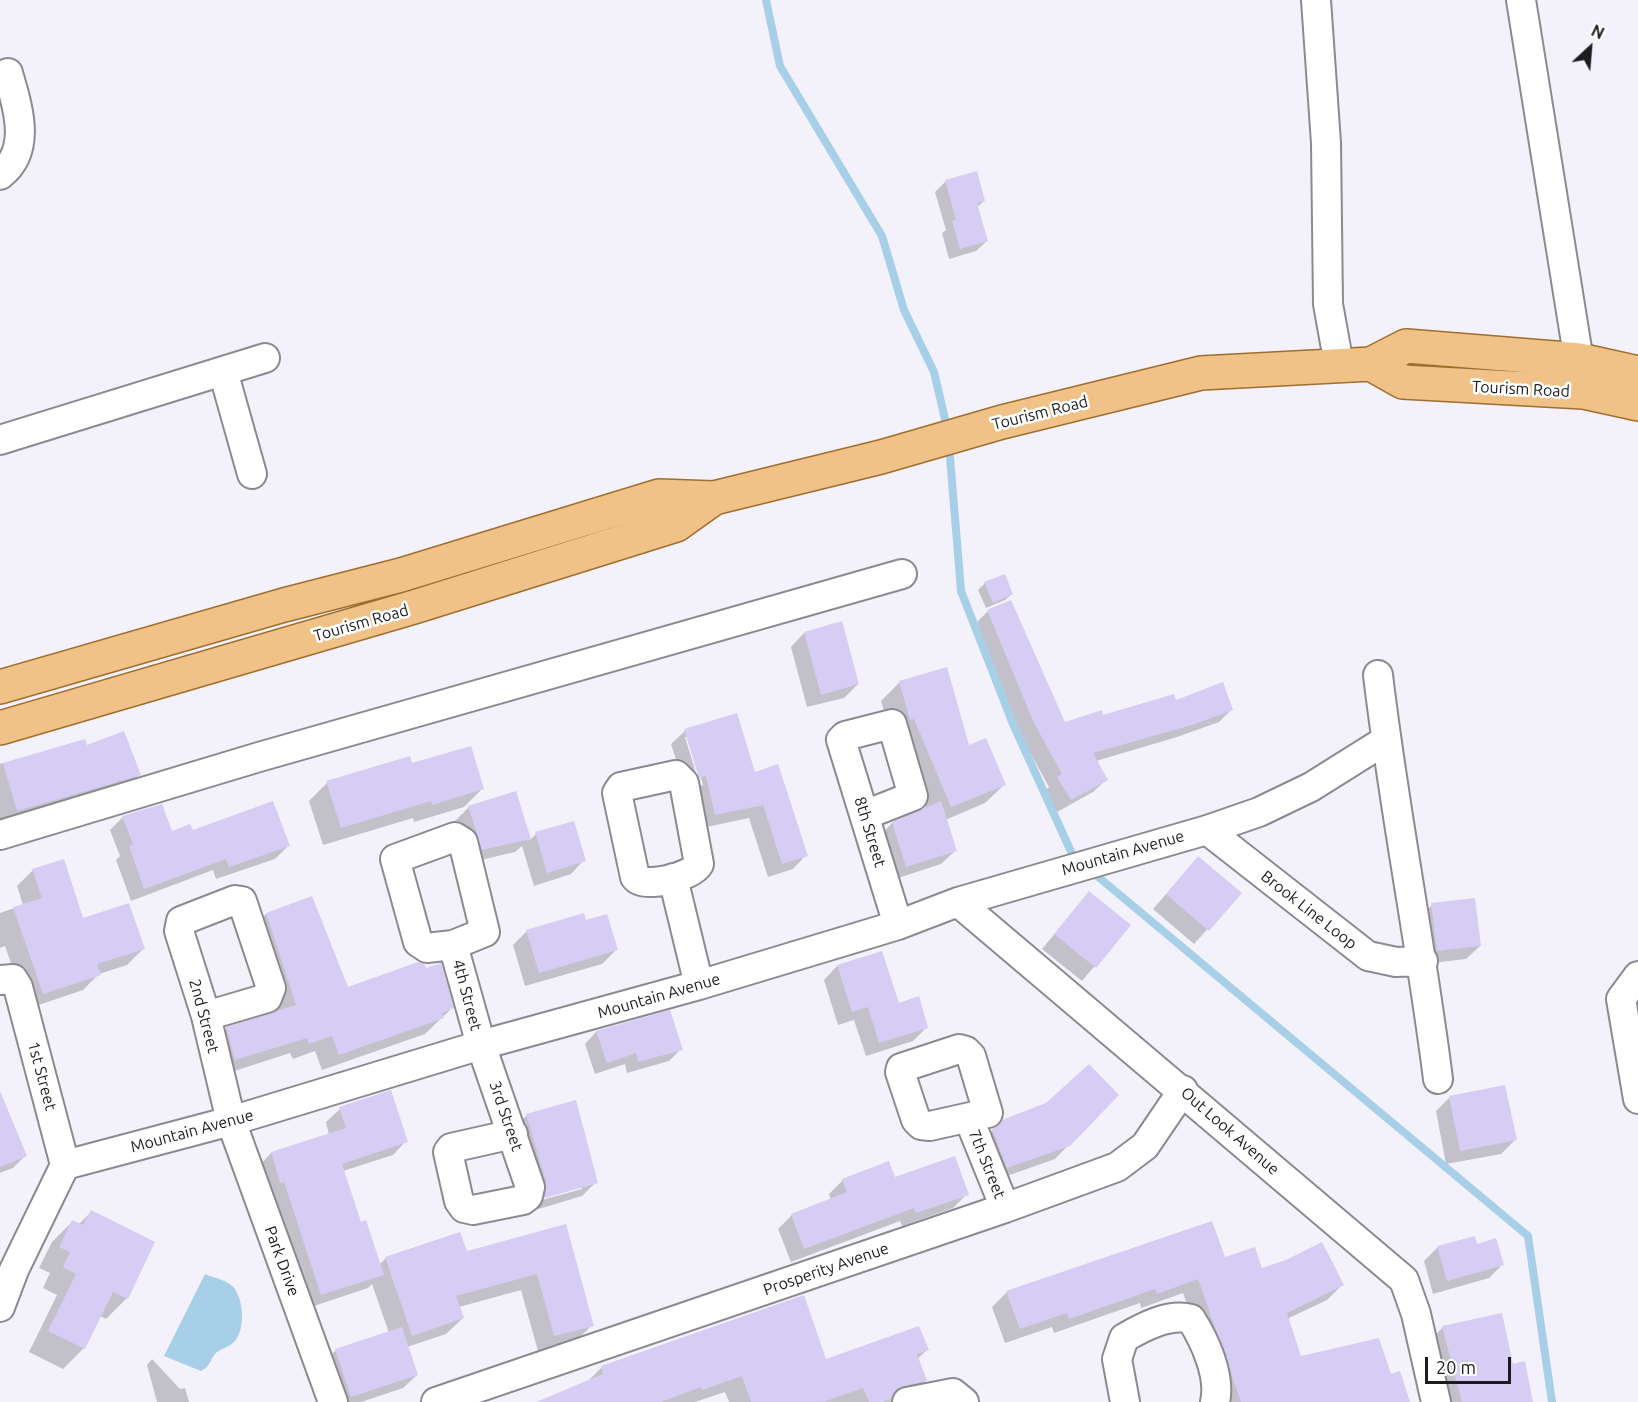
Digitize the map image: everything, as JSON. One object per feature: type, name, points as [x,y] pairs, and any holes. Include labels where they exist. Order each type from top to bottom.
[{"type":"main road","name":"Tourism Road","points":[[0,687],[284,604],[401,575],[659,496],[714,498],[881,457],[1002,422],[1201,373],[1371,363],[1406,346],[1580,360],[1638,373]]},
{"type":"main road","name":"Tourism Road","points":[[1371,363],[1403,382],[1583,392],[1638,404]]},
{"type":"main road","name":"Tourism Road","points":[[0,728],[414,607],[676,525],[714,498]]},
{"type":"street","points":[[1317,0],[1326,143],[1328,304],[1339,365]]},
{"type":"street","points":[[1521,0],[1580,360],[1583,392]]},
{"type":"street","points":[[0,175],[7,170],[18,151],[21,131],[8,73]]},
{"type":"street","points":[[0,440],[265,358]]},
{"type":"street","points":[[223,371],[252,474]]},
{"type":"street","points":[[0,835],[260,757],[902,574]]},
{"type":"street","points":[[1378,675],[1386,740],[1423,961],[1438,1079]]},
{"type":"street","name":"8th Street","points":[[865,814],[913,795],[894,726],[889,723],[845,736],[841,740],[898,925]]},
{"type":"street","name":"Mountain Avenue","points":[[65,1165],[231,1121],[481,1045],[699,985],[898,925],[958,902],[1207,830],[1259,812],[1311,787],[1386,740]]},
{"type":"street","name":"Brook Line Loop","points":[[1207,830],[1368,956],[1396,962],[1423,961]]},
{"type":"street","points":[[673,878],[699,985]]},
{"type":"street","name":"2nd Street","points":[[206,1016],[267,998],[271,988],[242,901],[235,900],[189,916],[182,921],[179,931],[206,1016],[231,1121]]},
{"type":"street","name":"Out Look Avenue","points":[[958,902],[1183,1090],[1404,1280],[1416,1314],[1436,1402]]},
{"type":"street","name":"4th Street","points":[[453,945],[481,1045]]},
{"type":"street","points":[[1638,976],[1621,999],[1638,1099]]},
{"type":"street","name":"1st Street","points":[[9,983],[65,1165]]},
{"type":"street","name":"3rd Street","points":[[481,1045],[513,1134],[530,1187],[528,1196],[523,1200],[473,1210],[464,1208],[459,1202],[448,1156],[451,1148],[513,1134]]},
{"type":"street","name":"Prosperity Avenue","points":[[436,1402],[1005,1208],[1117,1167],[1145,1146],[1183,1090]]},
{"type":"street","name":"7th Street","points":[[969,1119],[1005,1208]]},
{"type":"street","name":"Park Drive","points":[[231,1121],[333,1402]]},
{"type":"street","points":[[0,1307],[7,1266],[65,1165]]},
{"type":"street","points":[[1125,1402],[1117,1359],[1124,1338],[1137,1330],[1178,1316],[1191,1319],[1198,1330],[1216,1379],[1215,1402]]},
{"type":"street","points":[[907,1402],[953,1393],[964,1402]]},
{"type":"water","points":[[205,1274],[225,1281],[234,1288],[240,1300],[242,1322],[235,1341],[217,1352],[201,1371],[164,1356]]},
{"type":"building","points":[[977,171],[985,201],[977,203],[988,241],[960,249],[952,221],[956,220],[945,180]]},
{"type":"building","points":[[1005,574],[1013,594],[993,603],[984,582]]},
{"type":"building","points":[[1011,600],[1065,722],[1102,710],[1103,715],[1174,694],[1176,700],[1223,682],[1233,710],[1192,725],[1093,753],[1108,780],[1071,800],[1057,777],[1062,774],[1034,723],[987,610]]},
{"type":"building","points":[[842,621],[859,684],[821,695],[804,632]]},
{"type":"building","points":[[947,667],[969,745],[986,738],[1006,785],[951,807],[914,719],[910,720],[899,681]]},
{"type":"building","points":[[737,713],[755,772],[778,764],[808,856],[782,864],[763,805],[715,815],[706,776],[699,778],[684,729]]},
{"type":"building","points":[[124,731],[141,775],[17,811],[3,763],[85,739],[87,745]]},
{"type":"building","points":[[471,746],[484,789],[432,805],[431,801],[341,828],[326,781],[410,756],[412,763]]},
{"type":"building","points":[[516,791],[531,839],[482,850],[468,806]]},
{"type":"building","points":[[273,801],[290,846],[229,867],[226,859],[144,889],[129,846],[133,844],[122,816],[162,804],[172,831],[190,824],[193,830]]},
{"type":"building","points":[[941,801],[957,851],[906,867],[892,822]]},
{"type":"building","points":[[574,821],[586,861],[547,873],[535,832]]},
{"type":"building","points":[[1198,856],[1242,893],[1209,931],[1166,894]]},
{"type":"building","points":[[64,859],[83,918],[129,903],[145,949],[97,964],[101,975],[43,994],[13,907],[42,898],[32,869]]},
{"type":"building","points":[[1089,891],[1131,925],[1096,968],[1054,934]]},
{"type":"building","points":[[312,896],[348,987],[418,962],[424,963],[426,968],[441,963],[454,1008],[442,1013],[444,1018],[339,1055],[332,1036],[309,1044],[307,1038],[235,1060],[226,1027],[296,1005],[266,913]]},
{"type":"building","points":[[1475,898],[1481,946],[1437,951],[1431,903]]},
{"type":"building","points":[[584,913],[586,920],[607,914],[618,950],[539,973],[526,930]]},
{"type":"building","points":[[882,951],[899,1003],[919,996],[928,1028],[879,1043],[868,1007],[852,1012],[837,965]]},
{"type":"building","points":[[670,1010],[683,1050],[638,1062],[636,1053],[607,1063],[596,1031]]},
{"type":"building","points":[[1089,1064],[1119,1095],[1070,1146],[1007,1168],[992,1129],[1002,1120],[1046,1103]]},
{"type":"building","points":[[1505,1085],[1517,1140],[1460,1151],[1449,1096]]},
{"type":"building","points":[[391,1090],[408,1142],[342,1164],[361,1222],[366,1220],[384,1275],[321,1295],[284,1182],[280,1183],[271,1152],[346,1128],[339,1107]]},
{"type":"building","points":[[0,1091],[27,1156],[0,1167]]},
{"type":"building","points":[[576,1100],[598,1183],[545,1198],[546,1182],[526,1114]]},
{"type":"building","points":[[955,1156],[969,1195],[916,1213],[914,1208],[804,1249],[791,1214],[847,1192],[842,1179],[889,1161],[895,1177]]},
{"type":"building","points":[[91,1210],[155,1242],[128,1299],[113,1292],[85,1349],[48,1331],[76,1274],[63,1267],[70,1252],[59,1247],[72,1220],[83,1225]]},
{"type":"building","points":[[1212,1221],[1225,1257],[1255,1247],[1262,1268],[1286,1260],[1322,1242],[1344,1285],[1287,1313],[1301,1356],[1379,1338],[1391,1374],[1400,1371],[1410,1402],[1241,1402],[1198,1279],[1157,1294],[1155,1289],[1069,1319],[1067,1313],[1020,1329],[1006,1291]]},
{"type":"building","points":[[566,1224],[594,1326],[554,1336],[537,1274],[456,1296],[464,1318],[412,1336],[385,1257],[460,1232],[467,1251]]},
{"type":"building","points":[[1475,1236],[1477,1244],[1496,1238],[1504,1265],[1447,1281],[1437,1246]]},
{"type":"building","points":[[804,1295],[826,1359],[919,1326],[929,1350],[917,1354],[927,1381],[903,1386],[896,1390],[891,1399],[882,1402],[869,1402],[863,1388],[823,1402],[751,1402],[742,1376],[702,1390],[701,1387],[661,1402],[536,1402],[603,1374],[601,1366]]},
{"type":"building","points":[[1502,1313],[1513,1364],[1525,1361],[1533,1402],[1462,1402],[1442,1326]]},
{"type":"building","points":[[402,1327],[418,1375],[351,1397],[335,1349]]},
{"type":"waterway","points":[[766,0],[780,66],[882,236],[904,310],[934,372],[948,432]]},
{"type":"waterway","points":[[949,445],[961,591],[1013,724],[1073,856],[1080,862]]},
{"type":"waterway","points":[[1090,870],[1528,1236],[1552,1402]]}]
